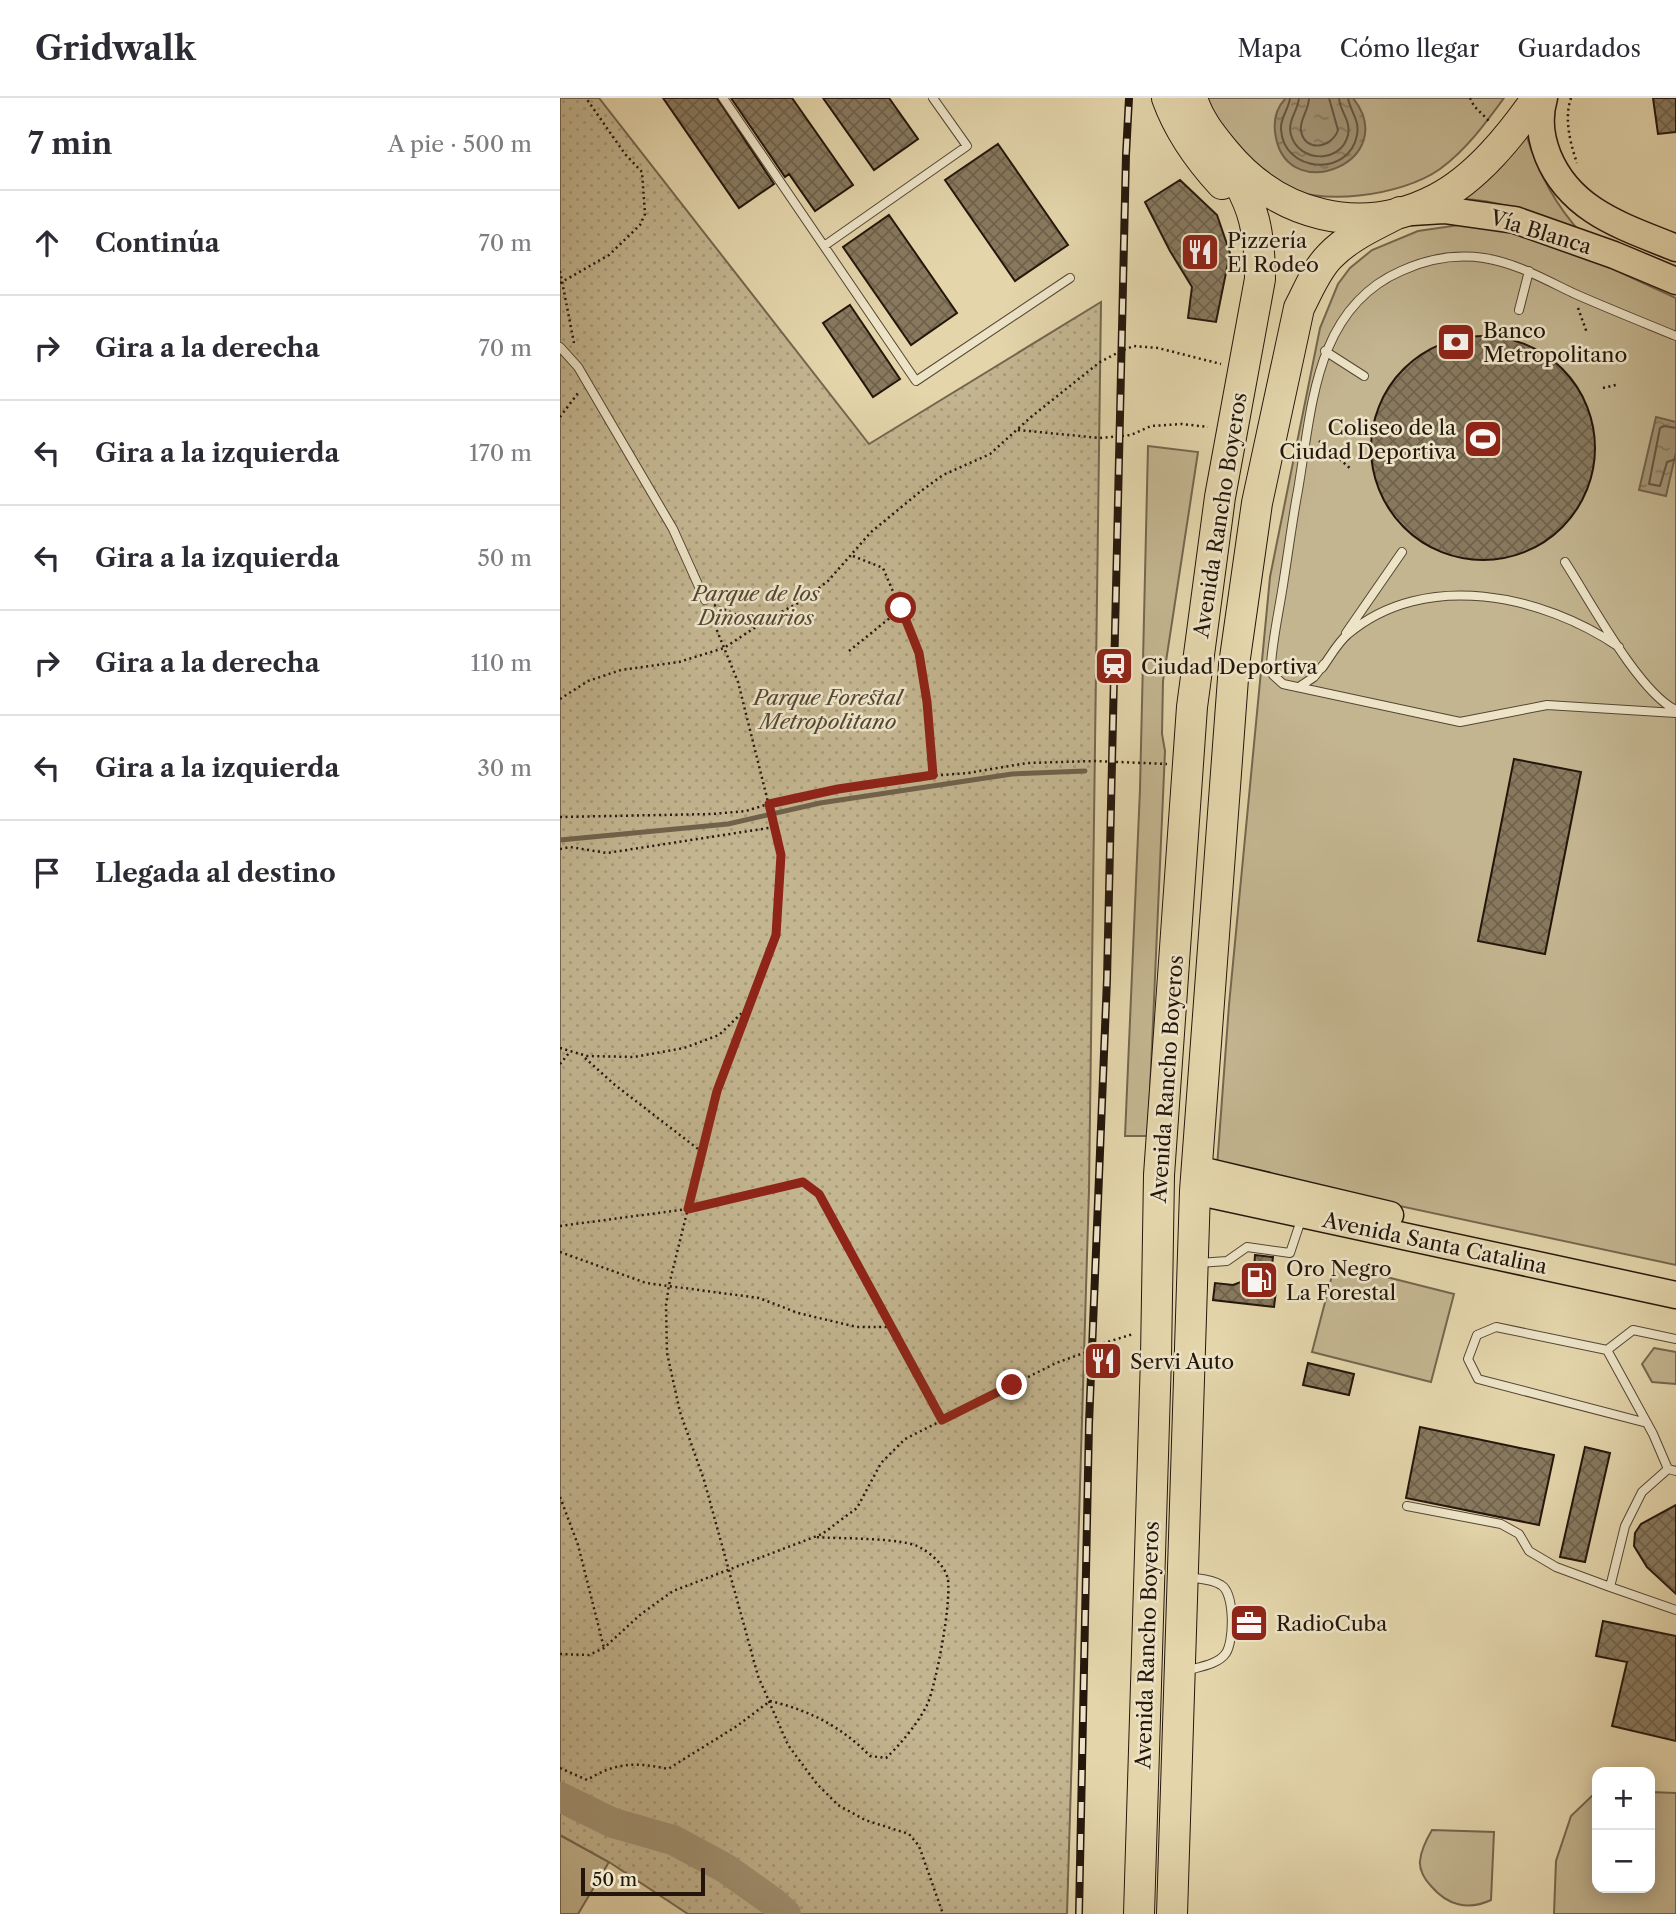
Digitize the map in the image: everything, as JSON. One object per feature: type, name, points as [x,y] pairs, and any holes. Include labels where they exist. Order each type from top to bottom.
[{"type":"highway","points":[[1167,98],[1181,130],[1196,154],[1247,215],[1260,250]]},
{"type":"highway","points":[[1192,98],[1206,129],[1246,198],[1254,218],[1260,250]]},
{"type":"highway","points":[[1206,129],[1246,176],[1280,200],[1325,216],[1347,218],[1400,212],[1435,200],[1471,174],[1513,130],[1537,98]]},
{"type":"highway","name":"Avenida Rancho Boyeros","points":[[1172,1914],[1196,1173],[1234,665],[1257,503],[1299,309],[1329,256],[1354,236],[1400,212]]},
{"type":"highway","name":"Avenida Rancho Boyeros","points":[[1139,1914],[1157,1328],[1159,1175],[1188,766],[1197,661],[1220,497],[1260,279],[1260,250]]},
{"type":"highway","points":[[1158,1262],[1172,1198],[1196,1173],[1166,1163],[1163,1112]]},
{"type":"main road","name":"Vía Blanca","points":[[1544,98],[1539,114],[1543,141],[1553,168],[1567,189],[1594,211],[1615,223],[1676,248]]},
{"type":"main road","name":"Vía Blanca","points":[[1400,212],[1444,210],[1515,220],[1614,255],[1676,281]]},
{"type":"main road","name":"Avenida Santa Catalina","points":[[1196,1173],[1303,1214],[1676,1295]]},
{"type":"main road","name":"Avenida Santa Catalina","points":[[1196,1173],[1676,1276]]},
{"type":"lane","points":[[723,98],[916,381],[1069,278]]},
{"type":"lane","points":[[824,246],[967,146],[933,98]]},
{"type":"lane","points":[[1676,336],[1504,262],[1464,257],[1441,258],[1384,278],[1363,294],[1348,311],[1325,351],[1308,432],[1271,664],[1273,675],[1283,684],[1460,722],[1547,705],[1676,712]]},
{"type":"lane","points":[[1519,310],[1529,271]]},
{"type":"lane","points":[[560,347],[578,367],[673,529],[705,600]]},
{"type":"lane","points":[[1325,351],[1364,376]]},
{"type":"lane","points":[[1322,668],[1402,552]]},
{"type":"lane","points":[[1565,562],[1647,688],[1676,712]]},
{"type":"lane","points":[[1299,687],[1322,668],[1347,634],[1394,608],[1430,598],[1475,596],[1528,604],[1576,621],[1619,647]]},
{"type":"lane","points":[[1192,1264],[1227,1261],[1247,1247],[1290,1253],[1303,1214]]},
{"type":"lane","points":[[1647,1423],[1478,1379],[1468,1359],[1476,1335],[1496,1327],[1607,1350],[1633,1330],[1676,1339]]},
{"type":"lane","points":[[1607,1350],[1672,1470],[1642,1492],[1625,1526],[1609,1587]]},
{"type":"lane","points":[[1406,1506],[1501,1524],[1519,1534],[1529,1550],[1556,1567],[1676,1609]]},
{"type":"lane","points":[[1179,1672],[1214,1663],[1226,1654],[1231,1639],[1231,1604],[1226,1589],[1208,1580],[1182,1576]]},
{"type":"path","points":[[561,282],[609,255],[640,225],[645,214],[642,172],[625,155],[586,98]]},
{"type":"path","points":[[1571,98],[1568,124],[1572,148],[1581,173]]},
{"type":"path","points":[[560,271],[578,367]]},
{"type":"path","points":[[1572,292],[1587,333]]},
{"type":"path","points":[[560,699],[588,681],[621,670],[679,662],[724,648],[802,601],[828,581],[871,532],[943,475],[990,454],[1100,362],[1134,346],[1158,348],[1244,369]]},
{"type":"path","points":[[1603,388],[1616,385]]},
{"type":"path","points":[[560,417],[576,395],[589,386]]},
{"type":"path","points":[[1017,430],[1100,439],[1131,435],[1152,426],[1182,424],[1232,431]]},
{"type":"path","points":[[1308,432],[1352,470]]},
{"type":"path","points":[[851,555],[883,568],[919,653],[927,702],[933,775]]},
{"type":"path","points":[[705,600],[760,624]]},
{"type":"path","points":[[705,600],[738,682],[781,855],[776,935],[717,1091],[669,1285],[666,1305],[667,1353],[680,1412],[704,1480],[758,1676],[788,1745],[817,1784],[838,1805],[865,1820],[909,1834],[919,1846],[943,1914]]},
{"type":"path","points":[[849,651],[901,608]]},
{"type":"path","points":[[560,817],[746,811],[838,789],[1027,763],[1123,761],[1188,766]]},
{"type":"path","points":[[560,849],[570,847],[607,852],[775,827]]},
{"type":"path","points":[[560,1048],[582,1055],[634,1057],[684,1048],[719,1035],[752,1003]]},
{"type":"path","points":[[560,1063],[569,1053]]},
{"type":"path","points":[[582,1055],[615,1085],[702,1152]]},
{"type":"path","points":[[560,1226],[688,1209],[803,1182],[819,1194],[942,1420]]},
{"type":"path","points":[[560,1252],[646,1283],[758,1298],[798,1313],[857,1327],[891,1327]]},
{"type":"path","points":[[560,1654],[589,1655],[604,1648],[640,1614],[673,1591],[822,1534],[857,1508],[881,1462],[905,1439],[1056,1363],[1101,1344],[1157,1328]]},
{"type":"path","points":[[560,1497],[578,1545],[604,1648]]},
{"type":"path","points":[[560,1768],[587,1780],[600,1772],[630,1763],[668,1769],[737,1726],[770,1701],[790,1705],[825,1720],[855,1741],[870,1756],[886,1758],[899,1746],[927,1704],[945,1621],[948,1579],[939,1562],[921,1547],[903,1541],[815,1537]]},
{"type":"green space","name":"Parque Forestal Metropolitano","points":[[560,98],[599,98],[869,444],[1101,302],[1089,1190],[1067,1914],[688,1914],[609,1862],[560,1835]]},
{"type":"green space","points":[[1205,98],[1504,98],[1467,145],[1440,169],[1404,186],[1382,192],[1336,197],[1293,191],[1276,183],[1220,127]]},
{"type":"green space","points":[[1526,134],[1548,188],[1582,234],[1508,206],[1461,199]]},
{"type":"green space","name":"Ciudad Deportiva","points":[[1466,224],[1504,229],[1569,249],[1676,298],[1676,1265],[1217,1167],[1229,1005],[1270,577],[1320,328],[1338,284],[1350,268],[1372,250],[1418,231]]},
{"type":"green space","points":[[1148,446],[1198,452],[1163,681],[1162,734],[1165,751],[1148,1136],[1125,1136],[1140,789]]},
{"type":"green space","points":[[1335,1264],[1454,1294],[1431,1382],[1312,1352]]},
{"type":"green space","points":[[1654,1348],[1676,1352],[1676,1384],[1652,1382],[1642,1364]]},
{"type":"green space","points":[[1655,1792],[1676,1793],[1676,1914],[1554,1914],[1556,1861],[1571,1816],[1592,1796],[1592,1893],[1655,1893]]},
{"type":"green space","points":[[1432,1830],[1494,1832],[1491,1900],[1474,1905],[1458,1904],[1444,1898],[1429,1884],[1421,1871],[1420,1861]]},
{"type":"green space","points":[[560,1835],[609,1862],[578,1914],[560,1914]]},
{"type":"water","points":[[1286,98],[1353,98],[1364,120],[1364,140],[1354,156],[1338,167],[1319,172],[1301,170],[1285,159],[1276,138],[1275,127],[1277,112]]},
{"type":"water","points":[[1656,417],[1676,422],[1676,452],[1666,496],[1639,490]]},
{"type":"building","points":[[663,98],[717,98],[774,184],[739,208]]},
{"type":"building","points":[[731,98],[792,98],[853,185],[815,211],[789,174],[785,177]]},
{"type":"building","points":[[823,98],[889,98],[918,139],[874,170]]},
{"type":"building","points":[[1653,98],[1676,98],[1676,132],[1658,134]]},
{"type":"building","points":[[998,144],[1068,245],[1015,281],[945,180]]},
{"type":"building","name":"Pizzería El Rodeo","points":[[1180,180],[1217,215],[1230,253],[1216,322],[1188,318],[1192,287],[1145,202]]},
{"type":"building","points":[[889,215],[957,313],[911,345],[843,247]]},
{"type":"building","points":[[850,305],[900,379],[873,397],[823,323]]},
{"type":"building","name":"Coliseo de la Ciudad Deportiva","points":[[1472,336],[1494,336],[1536,349],[1554,361],[1570,377],[1587,405],[1595,448],[1587,491],[1570,519],[1554,535],[1526,552],[1494,560],[1472,560],[1430,547],[1412,535],[1396,519],[1379,491],[1371,459],[1371,437],[1384,395],[1396,377],[1412,361],[1440,344]]},
{"type":"building","points":[[1514,759],[1581,772],[1545,954],[1478,941]]},
{"type":"building","name":"Oro Negro La Forestal","points":[[1255,1255],[1273,1257],[1270,1281],[1277,1283],[1274,1307],[1213,1300],[1215,1283],[1233,1285],[1249,1279],[1254,1270]]},
{"type":"building","points":[[1308,1363],[1354,1374],[1349,1395],[1303,1385]]},
{"type":"building","points":[[1420,1427],[1554,1455],[1539,1525],[1406,1498]]},
{"type":"building","points":[[1585,1447],[1610,1453],[1585,1562],[1560,1557]]},
{"type":"building","points":[[1676,1505],[1676,1594],[1647,1567],[1634,1546],[1635,1533],[1641,1524]]},
{"type":"building","name":"RadioCuba","points":[[1239,1605],[1260,1606],[1259,1641],[1238,1640]]},
{"type":"building","points":[[1603,1621],[1676,1636],[1676,1741],[1612,1726],[1627,1662],[1596,1656]]},
{"type":"waterway","points":[[560,840],[728,824],[820,803],[1012,774],[1085,771]]},
{"type":"waterway","points":[[560,1797],[613,1823],[673,1840],[725,1868],[786,1914]]},
{"type":"railway","points":[[1079,1914],[1089,1424],[1107,979],[1129,98]]},
{"type":"place","name":"Pizzería El Rodeo","points":[[1200,252]]},
{"type":"place","name":"Banco Metropolitano","points":[[1456,342]]},
{"type":"place","name":"Coliseo de la Ciudad Deportiva","points":[[1483,439]]},
{"type":"place","name":"Ciudad Deportiva","points":[[1114,666]]},
{"type":"place","name":"Oro Negro La Forestal","points":[[1259,1280]]},
{"type":"place","name":"Servi Auto","points":[[1103,1361]]},
{"type":"place","name":"RadioCuba","points":[[1249,1623]]},
{"type":"route","points":[[901,608],[919,653],[927,702],[933,775],[838,789],[769,804],[781,855],[776,935],[717,1091],[688,1209],[803,1182],[819,1194],[942,1420],[1012,1385]]},
{"type":"park label","name":"Parque de los Dinosaurios","points":[[756,605]]}]
